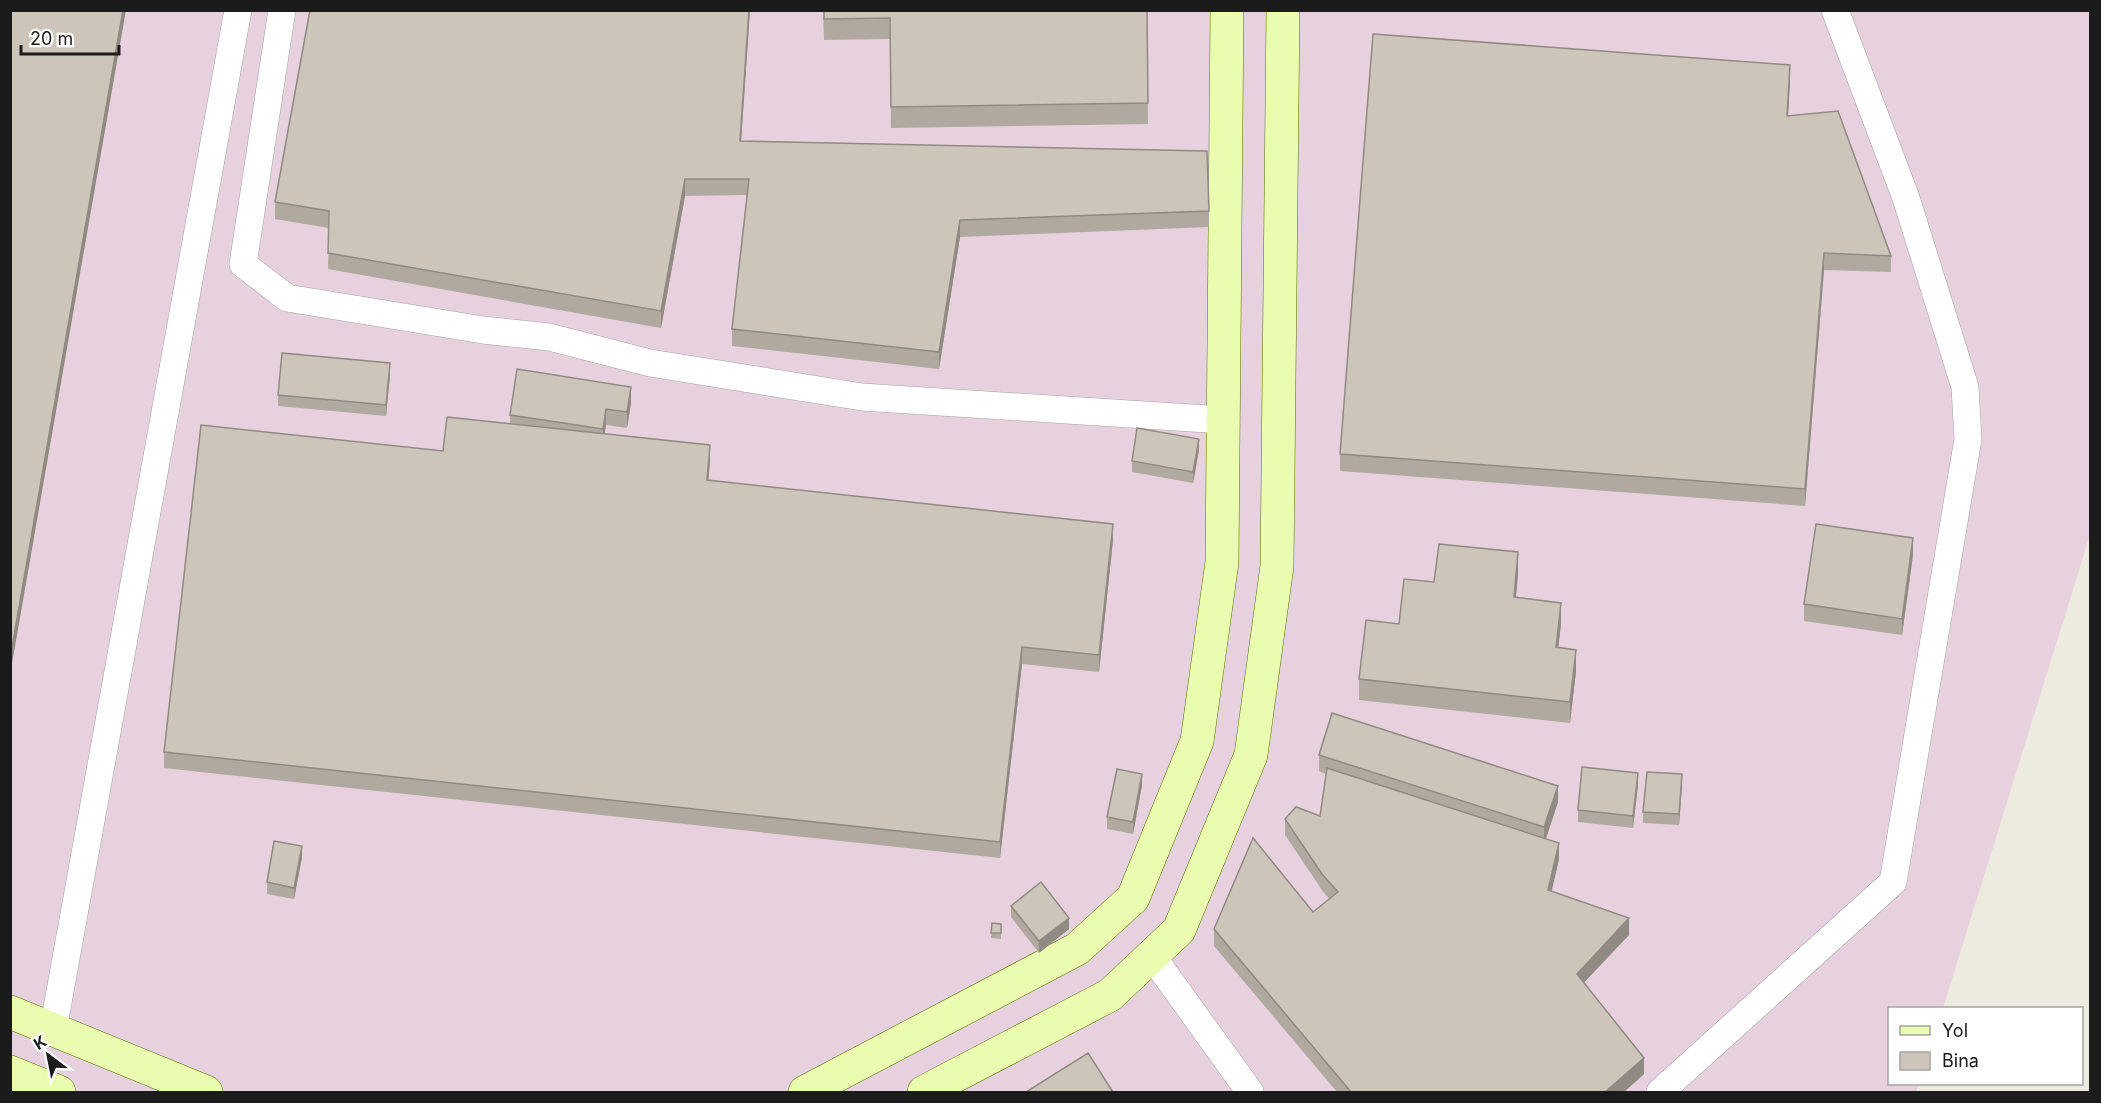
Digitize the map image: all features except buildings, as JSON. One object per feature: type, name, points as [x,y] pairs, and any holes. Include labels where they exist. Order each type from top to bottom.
[{"type":"street","points":[[53,1030],[238,10]]},
{"type":"street","points":[[282,10],[243,264],[287,298],[483,330],[549,337],[650,363],[862,397],[1223,420]]},
{"type":"street","points":[[805,1092],[1077,949],[1133,898],[1197,741],[1222,562],[1227,10]]},
{"type":"street","points":[[924,1092],[1110,995],[1179,930],[1251,755],[1277,566],[1283,10]]},
{"type":"street","points":[[1660,1092],[1893,882],[1968,439],[1965,387],[1906,198],[1835,10]]},
{"type":"street","points":[[1152,956],[1250,1092]]},
{"type":"street","points":[[10,1012],[206,1092]]},
{"type":"street","points":[[10,1072],[52,1091]]},
{"type":"shaded area","points":[[10,11],[2090,11],[2090,535],[1943,1007],[1888,1007],[1888,1085],[1919,1085],[1916,1092],[11,1092]]}]
